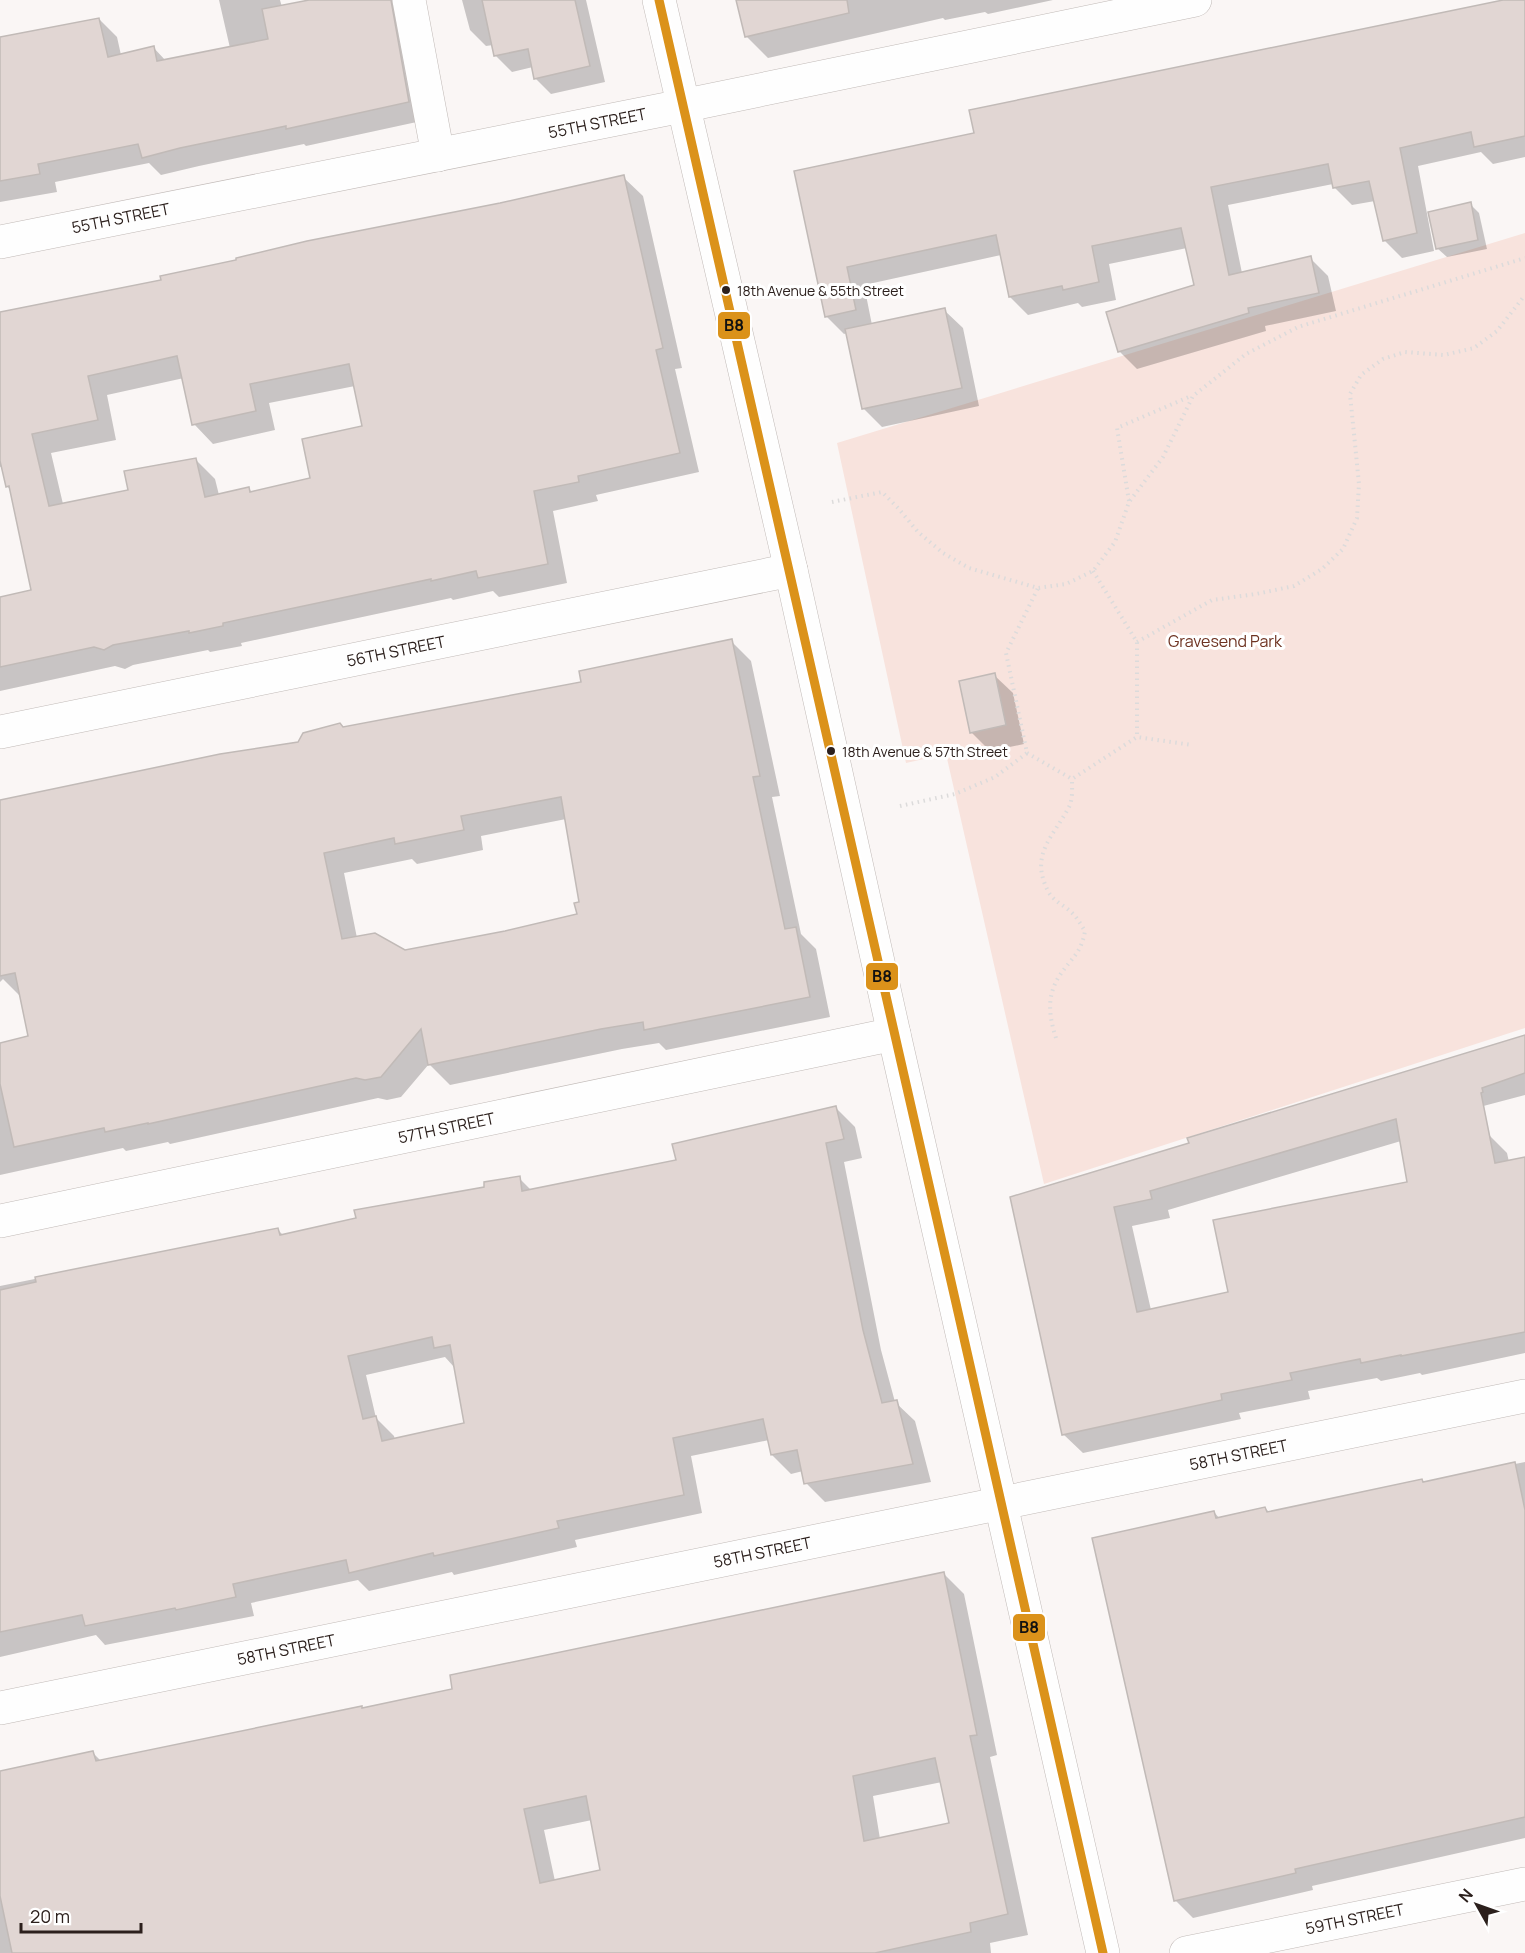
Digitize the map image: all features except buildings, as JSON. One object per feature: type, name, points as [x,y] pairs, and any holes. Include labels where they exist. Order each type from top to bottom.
[{"type":"street","points":[[409,0],[438,155]]},
{"type":"street","points":[[659,0],[791,570],[1103,1953]]},
{"type":"street","name":"55TH STREET","points":[[0,242],[682,106],[1195,0]]},
{"type":"street","name":"56TH STREET","points":[[0,732],[791,570]]},
{"type":"street","name":"57TH STREET","points":[[0,1221],[894,1034]]},
{"type":"street","name":"58TH STREET","points":[[0,1708],[1525,1396]]},
{"type":"street","name":"59TH STREET","points":[[1186,1953],[1525,1884]]},
{"type":"path","points":[[1129,502],[1117,428],[1192,396],[1246,354],[1298,327],[1525,258]]},
{"type":"path","points":[[1137,642],[1212,600],[1294,586],[1329,563],[1343,549],[1357,518],[1359,484],[1350,394],[1361,375],[1383,359],[1405,352],[1444,356],[1474,348],[1497,331],[1525,295]]},
{"type":"path","points":[[832,502],[882,492],[918,532],[943,553],[969,568],[1038,588],[1066,584],[1093,571],[1115,542],[1129,502],[1163,457],[1192,396]]},
{"type":"path","points":[[1093,571],[1137,642],[1137,737]]},
{"type":"path","points":[[1038,588],[1006,653],[1027,753],[1072,779]]},
{"type":"path","points":[[1072,779],[1137,737],[1191,745]]},
{"type":"path","points":[[900,806],[955,794],[995,777],[1027,753]]},
{"type":"path","points":[[1056,1038],[1049,1007],[1051,991],[1059,975],[1082,947],[1086,931],[1071,912],[1048,892],[1041,858],[1047,841],[1070,804],[1072,779]]},
{"type":"green space","name":"Gravesend Park","points":[[1525,233],[1525,1028],[1044,1184],[946,754],[906,763],[837,443]]},
{"type":"transit line","name":"B8","points":[[659,0],[1103,1953]]},
{"type":"place","name":"18th Avenue & 55th Street","points":[[726,290]]},
{"type":"place","name":"18th Avenue & 57th Street","points":[[831,751]]}]
